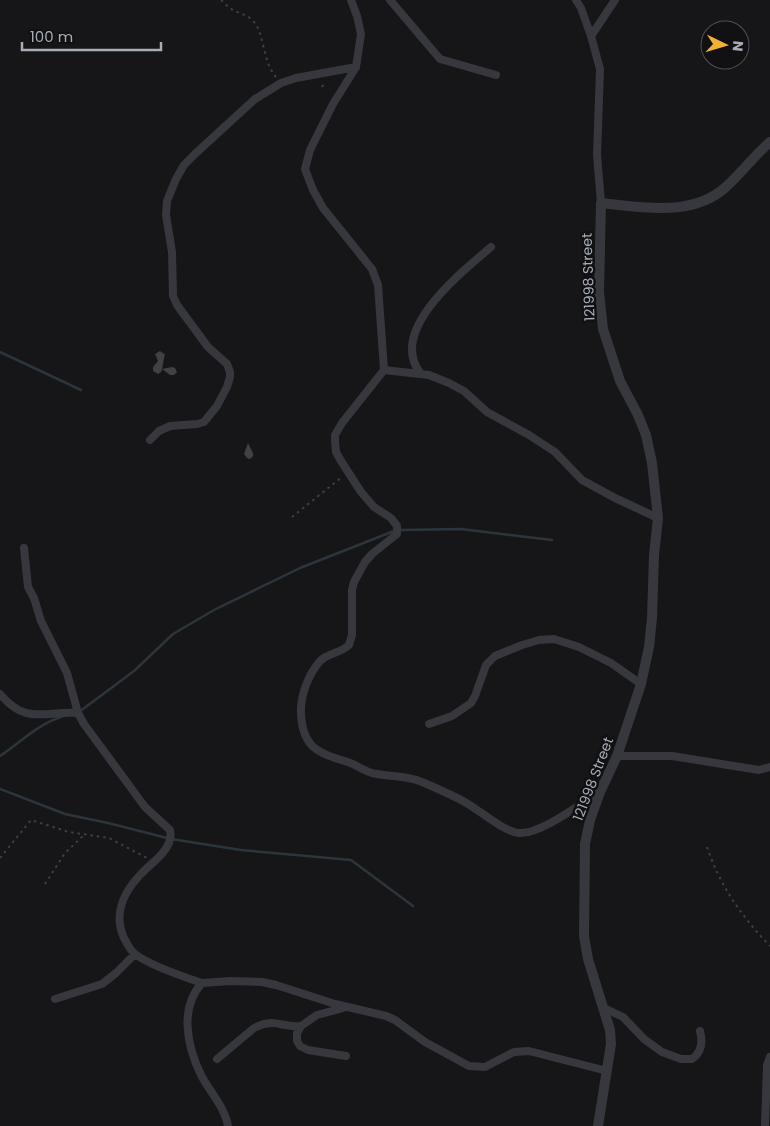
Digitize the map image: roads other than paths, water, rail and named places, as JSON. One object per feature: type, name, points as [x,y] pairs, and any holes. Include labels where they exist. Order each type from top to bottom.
[{"type":"street","points":[[351,0],[358,16],[360,34],[356,66],[317,135],[307,157],[306,169],[313,190],[324,208],[372,268],[378,285],[384,370],[342,423],[335,435],[336,452],[367,500],[395,522],[397,534],[372,554],[365,562],[354,582],[352,590],[352,635],[349,645],[321,660],[313,670],[302,700],[300,712],[304,732],[310,744],[321,752],[368,772],[398,775],[420,781],[465,802],[504,827],[518,833],[530,832],[548,824],[600,792]]},
{"type":"street","points":[[390,0],[440,58],[496,76]]},
{"type":"street","points":[[576,0],[581,8],[591,36],[600,70],[597,155],[601,203],[668,209],[712,197],[726,188],[770,142]]},
{"type":"street","points":[[591,36],[615,0]]},
{"type":"street","points":[[150,440],[159,431],[170,426],[204,422],[217,406],[230,377],[227,364],[208,346],[172,296],[172,252],[166,226],[166,215],[170,193],[176,179],[184,165],[255,99],[281,83],[296,78],[356,66]]},
{"type":"street","name":"121998 Street","points":[[598,1126],[611,1044],[610,1030],[588,959],[584,936],[585,844],[590,820],[600,792],[617,756],[641,684],[649,647],[652,618],[654,555],[658,518],[652,463],[646,435],[638,414],[620,381],[609,352],[603,328],[599,292],[601,203]]},
{"type":"street","points":[[420,374],[413,363],[411,350],[413,337],[419,323],[430,306],[491,247]]},
{"type":"street","points":[[384,370],[438,378],[464,391],[488,412],[555,452],[582,480],[658,518]]},
{"type":"street","points":[[24,548],[28,587],[34,598],[41,622],[67,672],[78,713],[133,792],[145,807],[170,830],[171,838],[169,844],[136,879],[125,896],[118,914],[118,922],[126,943],[135,954],[202,983],[230,981],[262,982],[349,1007],[370,1011],[395,1020],[425,1042],[469,1066],[485,1066],[514,1052],[529,1051],[606,1071]]},
{"type":"street","points":[[429,724],[462,711],[470,703],[490,659],[500,653],[535,640],[550,639],[579,647],[611,663],[641,684]]},
{"type":"street","points":[[0,694],[16,710],[26,714],[78,713]]},
{"type":"street","points":[[617,756],[672,756],[759,770],[770,767]]},
{"type":"street","points":[[55,999],[102,984],[135,954]]},
{"type":"street","points":[[202,983],[189,1004],[187,1017],[188,1033],[202,1076],[224,1112],[228,1126]]},
{"type":"street","points":[[346,1056],[303,1048],[297,1041],[297,1033],[301,1026],[317,1015],[349,1007]]},
{"type":"street","points":[[604,1008],[623,1017],[644,1039],[662,1052],[681,1059],[692,1059],[699,1053],[702,1041],[700,1031]]},
{"type":"street","points":[[217,1059],[254,1028],[261,1025],[272,1022],[301,1026]]},
{"type":"street","points":[[765,1126],[767,1065],[770,1057]]},
{"type":"waterway","points":[[0,352],[81,390]]},
{"type":"waterway","points":[[400,530],[461,529],[552,540]]},
{"type":"waterway","points":[[79,712],[134,671],[173,634],[214,610],[300,568],[394,531]]},
{"type":"waterway","points":[[0,756],[38,728],[64,716]]},
{"type":"waterway","points":[[0,789],[65,814],[171,839],[241,850],[351,860],[413,906]]}]
